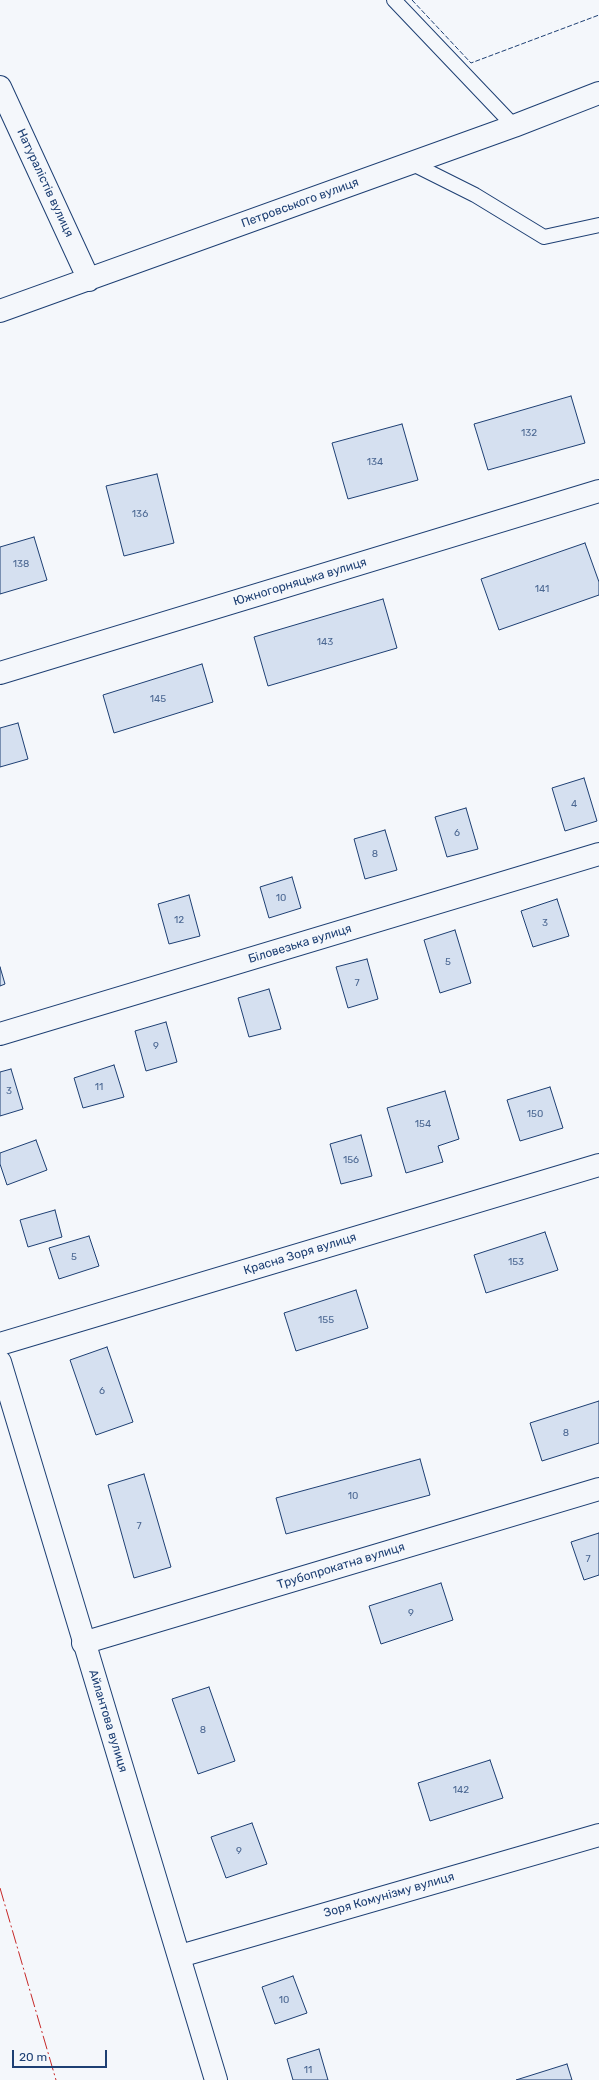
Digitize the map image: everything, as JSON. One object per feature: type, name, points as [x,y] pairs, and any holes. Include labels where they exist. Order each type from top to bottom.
[{"type":"street","name":"Натуралістів вулиця","points":[[0,87],[89,280]]},
{"type":"street","name":"Петровського вулиця","points":[[0,311],[514,126],[599,93]]},
{"type":"street","name":"Южногорняцька вулиця","points":[[0,673],[599,491]]},
{"type":"street","name":"Біловезька вулиця","points":[[0,1034],[599,854]]},
{"type":"street","name":"Красна Зоря вулиця","points":[[0,1344],[599,1165]]},
{"type":"street","name":"Айлантова вулиця","points":[[0,1362],[83,1643],[180,1956],[216,2080]]},
{"type":"street","name":"Трубопрокатна вулиця","points":[[83,1643],[599,1489]]},
{"type":"street","name":"Зоря Комунізму вулиця","points":[[180,1956],[599,1835]]},
{"type":"lane","points":[[394,0],[514,126]]},
{"type":"lane","points":[[410,163],[475,194],[544,237],[599,225]]},
{"type":"building","points":[[571,396],[585,443],[488,470],[474,424]]},
{"type":"building","points":[[402,424],[418,480],[348,499],[332,443]]},
{"type":"building","points":[[157,474],[174,543],[124,556],[106,486]]},
{"type":"building","points":[[34,537],[47,580],[0,594],[0,547]]},
{"type":"building","points":[[585,543],[599,582],[599,595],[499,630],[481,579]]},
{"type":"building","points":[[383,599],[397,648],[268,686],[254,637]]},
{"type":"building","points":[[202,664],[213,702],[114,733],[103,695]]},
{"type":"building","points":[[18,723],[28,759],[0,767],[0,728]]},
{"type":"building","points":[[584,778],[597,821],[565,831],[552,788]]},
{"type":"building","points":[[466,808],[478,849],[447,857],[435,817]]},
{"type":"building","points":[[385,830],[397,870],[365,879],[354,839]]},
{"type":"building","points":[[292,877],[301,908],[269,918],[260,887]]},
{"type":"building","points":[[189,895],[200,936],[169,944],[158,904]]},
{"type":"building","points":[[557,899],[569,936],[533,947],[521,911]]},
{"type":"building","points":[[455,930],[471,983],[440,993],[424,940]]},
{"type":"building","points":[[367,959],[378,999],[348,1008],[336,967]]},
{"type":"building","points":[[0,967],[5,984],[0,986]]},
{"type":"building","points":[[269,989],[281,1029],[249,1037],[238,998]]},
{"type":"building","points":[[166,1022],[177,1062],[146,1071],[135,1031]]},
{"type":"building","points":[[114,1065],[124,1097],[83,1108],[74,1078]]},
{"type":"building","points":[[11,1069],[23,1109],[0,1116],[0,1072]]},
{"type":"building","points":[[550,1087],[563,1128],[520,1141],[507,1100]]},
{"type":"building","points":[[445,1091],[459,1139],[438,1146],[443,1162],[406,1173],[387,1108]]},
{"type":"building","points":[[361,1135],[372,1176],[341,1184],[330,1144]]},
{"type":"building","points":[[36,1140],[47,1170],[7,1185],[0,1164],[0,1153]]},
{"type":"building","points":[[55,1210],[62,1237],[28,1247],[20,1220]]},
{"type":"building","points":[[545,1232],[558,1270],[486,1293],[474,1255]]},
{"type":"building","points":[[89,1236],[99,1266],[59,1279],[49,1248]]},
{"type":"building","points":[[356,1290],[368,1328],[296,1351],[284,1313]]},
{"type":"building","points":[[107,1347],[133,1422],[96,1435],[70,1360]]},
{"type":"building","points":[[599,1401],[599,1443],[542,1461],[530,1423]]},
{"type":"building","points":[[420,1459],[430,1495],[286,1534],[276,1498]]},
{"type":"building","points":[[144,1474],[171,1567],[134,1578],[108,1485]]},
{"type":"building","points":[[599,1533],[599,1575],[584,1580],[571,1542]]},
{"type":"building","points":[[441,1583],[453,1620],[381,1644],[369,1606]]},
{"type":"building","points":[[209,1687],[235,1761],[198,1774],[172,1699]]},
{"type":"building","points":[[490,1760],[503,1798],[430,1821],[418,1783]]},
{"type":"building","points":[[252,1823],[267,1864],[226,1878],[211,1837]]},
{"type":"building","points":[[293,1976],[307,2013],[275,2024],[262,1987]]},
{"type":"building","points":[[319,2049],[328,2080],[293,2080],[287,2059]]},
{"type":"building","points":[[567,2064],[572,2080],[516,2080]]},
{"type":"fence","points":[[412,0],[471,63],[599,15]]},
{"type":"power","points":[[0,1888],[56,2080]]}]
